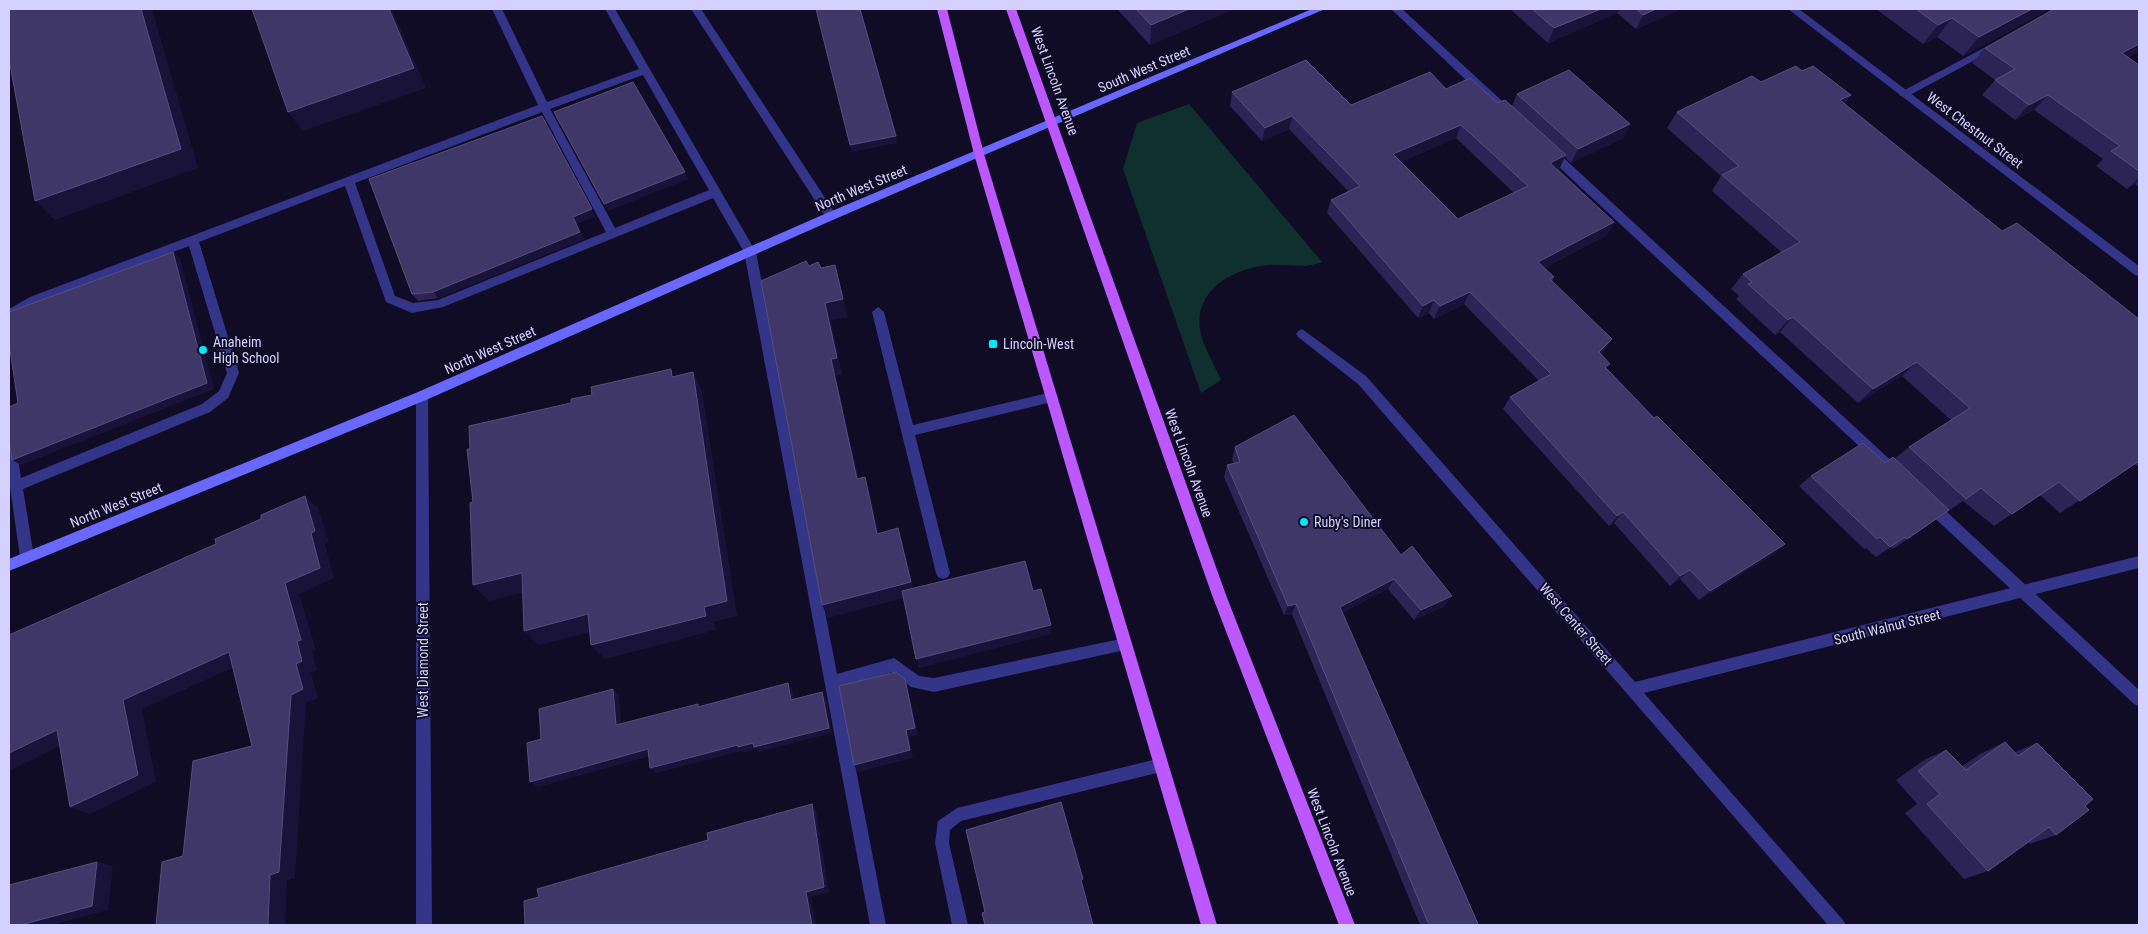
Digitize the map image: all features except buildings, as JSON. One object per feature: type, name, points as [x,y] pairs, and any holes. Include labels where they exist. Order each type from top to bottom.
[{"type":"main road","points":[[942,9],[979,154],[1209,925]]},
{"type":"main road","name":"West Lincoln Avenue","points":[[1011,9],[1053,122],[1219,595],[1347,925]]},
{"type":"street","points":[[497,9],[544,107],[613,234]]},
{"type":"street","points":[[610,9],[750,252],[878,925]]},
{"type":"street","points":[[696,9],[831,216]]},
{"type":"street","name":"South West Street","points":[[979,154],[1320,9]]},
{"type":"street","points":[[1396,9],[1520,124]]},
{"type":"street","name":"West Chestnut Street","points":[[1793,9],[2139,272]]},
{"type":"street","points":[[1904,93],[2001,42]]},
{"type":"street","points":[[9,314],[34,300],[646,70]]},
{"type":"street","points":[[1542,144],[1900,477]]},
{"type":"street","name":"North West Street","points":[[9,565],[422,396],[831,216],[979,154]]},
{"type":"street","points":[[349,181],[390,299],[412,308],[439,304],[716,192]]},
{"type":"street","points":[[16,486],[206,408],[224,394],[232,373],[193,240]]},
{"type":"street","points":[[878,312],[943,573]]},
{"type":"street","name":"West Center Street","points":[[1302,334],[1362,380],[1838,925]]},
{"type":"street","name":"West Diamond Street","points":[[422,396],[424,925]]},
{"type":"street","points":[[908,431],[1052,397]]},
{"type":"street","points":[[9,441],[27,557]]},
{"type":"street","points":[[1922,497],[2139,699]]},
{"type":"street","name":"South Walnut Street","points":[[1634,690],[2139,562]]},
{"type":"street","points":[[832,682],[894,665],[916,682],[934,685],[1125,644]]},
{"type":"street","points":[[960,925],[942,843],[943,826],[957,815],[1161,765]]},
{"type":"green space","points":[[1189,104],[1322,262],[1310,265],[1269,265],[1256,267],[1230,276],[1210,292],[1203,303],[1200,316],[1200,330],[1221,380],[1201,393],[1123,169],[1137,123]]},
{"type":"place","name":"Lincoln-West","points":[[993,344]]},
{"type":"place","name":"Anaheim High School","points":[[203,350]]},
{"type":"place","name":"Ruby's Diner","points":[[1304,522]]}]
